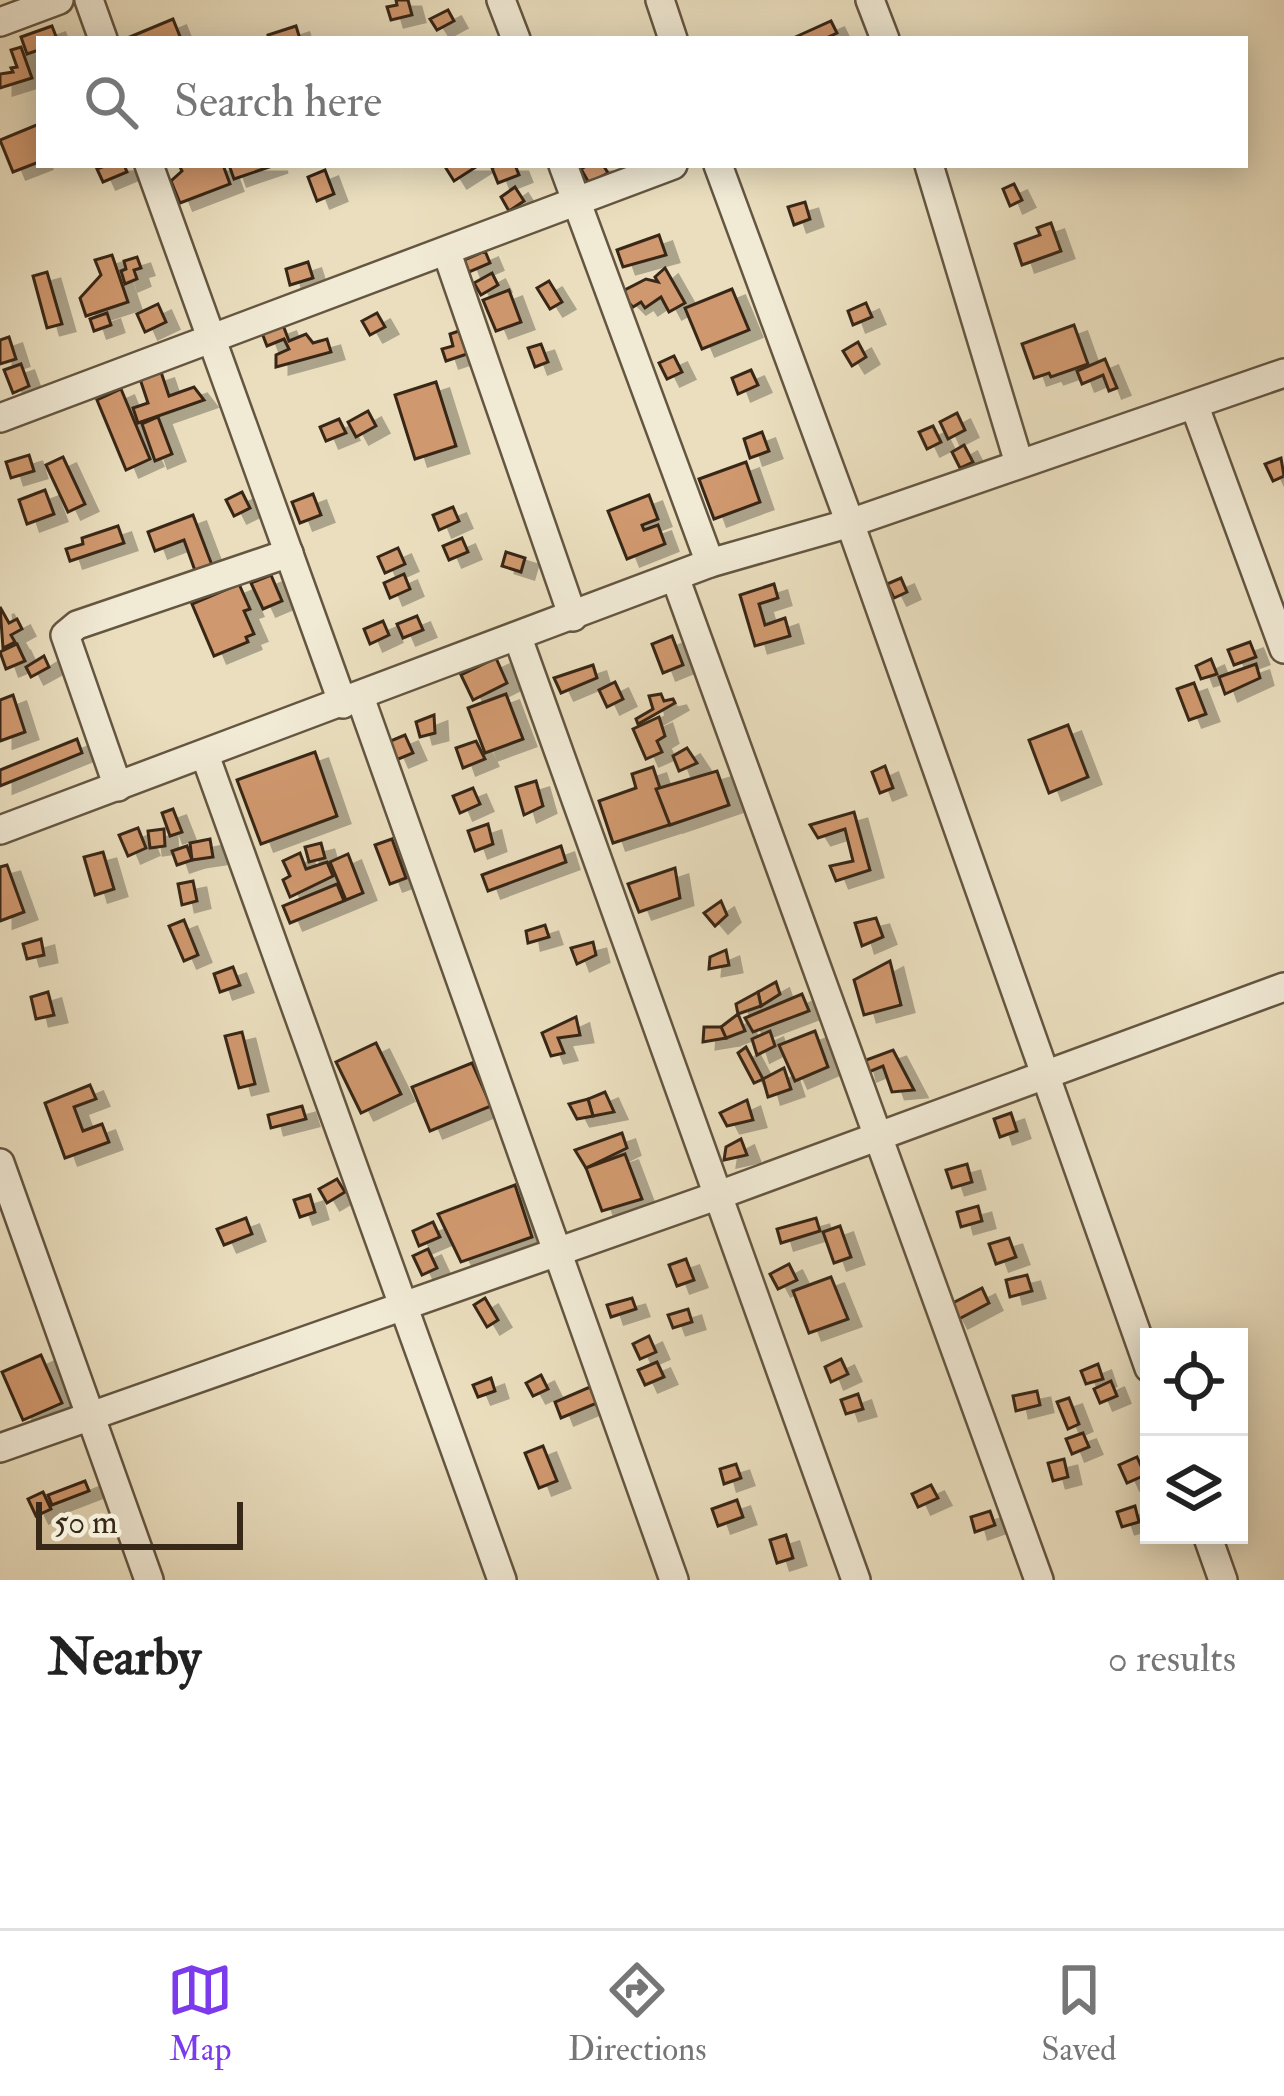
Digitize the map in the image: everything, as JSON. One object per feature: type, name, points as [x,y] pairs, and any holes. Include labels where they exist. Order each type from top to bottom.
[{"type":"street","points":[[0,22],[58,0]]},
{"type":"street","points":[[89,0],[102,36]]},
{"type":"street","points":[[501,0],[515,36]]},
{"type":"street","points":[[659,0],[673,36]]},
{"type":"street","points":[[870,0],[884,36]]},
{"type":"street","points":[[150,168],[289,553],[351,700],[558,1252],[674,1580]]},
{"type":"street","points":[[563,168],[710,563]]},
{"type":"street","points":[[0,418],[666,168]]},
{"type":"street","points":[[719,168],[1140,1342]]},
{"type":"street","points":[[930,168],[1019,463]]},
{"type":"street","points":[[447,253],[573,617]]},
{"type":"street","points":[[0,830],[710,563],[850,523],[1284,374]]},
{"type":"street","points":[[1195,407],[1284,649]]},
{"type":"street","points":[[118,787],[65,635],[77,626],[289,553]]},
{"type":"street","points":[[675,578],[1039,1580]]},
{"type":"street","points":[[518,638],[856,1580]]},
{"type":"street","points":[[205,755],[502,1580]]},
{"type":"street","points":[[0,1448],[719,1195],[1284,987]]},
{"type":"street","points":[[0,1163],[149,1580]]},
{"type":"street","points":[[1210,1544],[1223,1580]]},
{"type":"building","points":[[396,0],[408,0],[412,15],[391,20],[387,7],[397,5]]},
{"type":"building","points":[[448,10],[454,21],[437,30],[430,19]]},
{"type":"building","points":[[173,19],[180,36],[132,36]]},
{"type":"building","points":[[831,21],[837,33],[830,36],[798,36]]},
{"type":"building","points":[[52,26],[56,36],[36,36],[36,51],[27,54],[21,37]]},
{"type":"building","points":[[296,26],[299,36],[268,36]]},
{"type":"building","points":[[21,47],[32,78],[0,88],[0,74],[17,67],[11,50]]},
{"type":"building","points":[[36,125],[36,163],[13,172],[0,140]]},
{"type":"building","points":[[125,168],[127,172],[103,182],[97,169]]},
{"type":"building","points":[[224,168],[230,184],[180,203],[171,181],[182,171]]},
{"type":"building","points":[[230,168],[266,168],[234,179]]},
{"type":"building","points":[[446,168],[474,168],[454,181]]},
{"type":"building","points":[[492,168],[516,168],[519,175],[498,183]]},
{"type":"building","points":[[605,168],[608,173],[589,183],[581,169]]},
{"type":"building","points":[[325,170],[334,194],[317,201],[308,177]]},
{"type":"building","points":[[1014,184],[1022,200],[1010,206],[1003,189]]},
{"type":"building","points":[[515,187],[524,201],[509,211],[501,197]]},
{"type":"building","points":[[805,202],[810,219],[794,225],[788,207]]},
{"type":"building","points":[[1051,223],[1061,251],[1022,265],[1015,244],[1040,235],[1037,228]]},
{"type":"building","points":[[659,235],[666,255],[623,267],[617,250]]},
{"type":"building","points":[[485,251],[490,263],[469,272],[464,260]]},
{"type":"building","points":[[112,255],[128,302],[86,316],[80,298],[101,275],[95,260]]},
{"type":"building","points":[[137,257],[141,268],[134,270],[137,279],[125,284],[124,261]]},
{"type":"building","points":[[308,262],[313,278],[290,285],[286,269]]},
{"type":"building","points":[[665,268],[685,303],[669,312],[661,297],[645,308],[641,302],[633,307],[619,293],[646,279],[658,282],[655,277]]},
{"type":"building","points":[[47,272],[62,324],[47,328],[33,276]]},
{"type":"building","points":[[492,273],[498,285],[481,295],[474,283]]},
{"type":"building","points":[[549,281],[562,302],[550,309],[537,288]]},
{"type":"building","points":[[732,289],[749,330],[702,349],[685,308]]},
{"type":"building","points":[[509,290],[521,322],[496,331],[483,300]]},
{"type":"building","points":[[866,303],[872,317],[853,325],[848,311]]},
{"type":"building","points":[[158,304],[166,322],[145,332],[137,314]]},
{"type":"building","points":[[107,313],[111,325],[94,331],[90,319]]},
{"type":"building","points":[[377,313],[385,327],[370,335],[362,321]]},
{"type":"building","points":[[283,325],[289,341],[306,334],[313,343],[327,339],[331,352],[276,367],[276,355],[289,349],[284,339],[267,346],[262,333]]},
{"type":"building","points":[[1074,325],[1088,364],[1034,378],[1022,344]]},
{"type":"building","points":[[459,331],[467,354],[446,361],[442,349],[453,346],[450,334]]},
{"type":"building","points":[[9,337],[16,359],[0,364],[0,340]]},
{"type":"building","points":[[858,342],[866,357],[852,366],[843,351]]},
{"type":"building","points":[[541,344],[548,362],[535,367],[528,348]]},
{"type":"building","points":[[674,356],[682,372],[667,379],[659,363]]},
{"type":"building","points":[[1105,359],[1117,388],[1109,391],[1103,375],[1082,384],[1077,371]]},
{"type":"building","points":[[21,364],[29,386],[13,393],[4,370]]},
{"type":"building","points":[[751,370],[758,385],[738,394],[732,378]]},
{"type":"building","points":[[161,372],[169,396],[194,387],[204,400],[138,423],[133,408],[148,403],[140,379]]},
{"type":"building","points":[[436,382],[456,446],[415,459],[395,395]]},
{"type":"building","points":[[121,389],[150,459],[126,470],[97,400]]},
{"type":"building","points":[[368,411],[376,426],[356,437],[348,422]]},
{"type":"building","points":[[957,413],[965,430],[948,439],[940,422]]},
{"type":"building","points":[[158,417],[172,454],[155,461],[142,424]]},
{"type":"building","points":[[339,419],[346,433],[326,441],[320,427]]},
{"type":"building","points":[[933,426],[941,442],[927,449],[919,432]]},
{"type":"building","points":[[762,432],[769,451],[750,458],[744,439]]},
{"type":"building","points":[[964,445],[973,462],[960,468],[952,452]]},
{"type":"building","points":[[29,455],[34,471],[11,478],[6,462]]},
{"type":"building","points":[[63,457],[85,504],[68,512],[46,465]]},
{"type":"building","points":[[1281,458],[1284,476],[1273,481],[1265,464]]},
{"type":"building","points":[[746,462],[760,502],[714,519],[699,479]]},
{"type":"building","points":[[45,490],[54,514],[27,524],[19,500]]},
{"type":"building","points":[[242,492],[250,508],[234,516],[226,500]]},
{"type":"building","points":[[313,494],[321,515],[300,523],[292,502]]},
{"type":"building","points":[[649,495],[658,519],[642,525],[644,530],[658,525],[665,544],[627,559],[608,511]]},
{"type":"building","points":[[453,507],[459,521],[439,530],[433,515]]},
{"type":"building","points":[[193,515],[215,573],[198,579],[184,540],[155,551],[148,532]]},
{"type":"building","points":[[118,526],[124,543],[70,561],[66,549]]},
{"type":"building","points":[[462,538],[468,552],[449,560],[443,546]]},
{"type":"building","points":[[398,548],[405,564],[385,573],[378,557]]},
{"type":"building","points":[[506,552],[525,558],[521,572],[502,566]]},
{"type":"building","points":[[404,574],[410,589],[390,598],[384,583]]},
{"type":"building","points":[[271,575],[282,601],[263,609],[251,583]]},
{"type":"building","points":[[901,578],[907,592],[894,598],[887,584]]},
{"type":"building","points":[[239,584],[254,634],[246,637],[248,642],[214,656],[192,604]]},
{"type":"building","points":[[774,584],[778,598],[759,604],[765,625],[785,618],[790,636],[755,646],[740,595]]},
{"type":"building","points":[[0,607],[9,623],[17,619],[22,629],[11,635],[15,642],[3,648]]},
{"type":"building","points":[[417,616],[423,630],[403,638],[397,624]]},
{"type":"building","points":[[383,621],[389,635],[370,644],[364,629]]},
{"type":"building","points":[[672,636],[683,665],[663,673],[652,644]]},
{"type":"building","points":[[1250,642],[1256,657],[1234,665],[1228,650]]},
{"type":"building","points":[[17,644],[25,661],[6,669],[0,652]]},
{"type":"building","points":[[44,656],[49,667],[31,677],[26,667]]},
{"type":"building","points":[[496,658],[507,683],[473,700],[461,675]]},
{"type":"building","points":[[1211,659],[1217,674],[1201,679],[1196,666]]},
{"type":"building","points":[[1256,664],[1260,678],[1225,694],[1219,677]]},
{"type":"building","points":[[593,665],[597,678],[561,693],[554,678]]},
{"type":"building","points":[[615,682],[623,699],[607,707],[599,690]]},
{"type":"building","points":[[1194,683],[1206,714],[1189,720],[1177,689]]},
{"type":"building","points":[[506,694],[523,739],[485,753],[468,708]]},
{"type":"building","points":[[661,694],[664,701],[675,703],[638,724],[636,719],[653,709],[649,696]]},
{"type":"building","points":[[13,695],[25,732],[0,741],[0,700]]},
{"type":"building","points":[[434,715],[435,733],[420,737],[416,722]]},
{"type":"building","points":[[659,717],[665,736],[657,741],[662,752],[646,759],[633,729]]},
{"type":"building","points":[[1068,725],[1088,777],[1049,793],[1029,740]]},
{"type":"building","points":[[405,735],[413,753],[396,760],[388,742]]},
{"type":"building","points":[[77,739],[82,753],[0,786],[0,770]]},
{"type":"building","points":[[476,741],[485,759],[463,768],[456,748]]},
{"type":"building","points":[[687,748],[697,763],[679,771],[673,756]]},
{"type":"building","points":[[315,752],[337,816],[261,844],[237,780]]},
{"type":"building","points":[[885,766],[893,788],[880,793],[872,772]]},
{"type":"building","points":[[653,767],[672,824],[613,843],[599,801],[636,788],[632,774]]},
{"type":"building","points":[[717,771],[729,805],[670,825],[656,789]]},
{"type":"building","points":[[536,781],[543,806],[524,815],[516,787]]},
{"type":"building","points":[[473,788],[480,804],[460,813],[453,796]]},
{"type":"building","points":[[173,809],[182,832],[170,836],[162,813]]},
{"type":"building","points":[[854,812],[870,870],[836,881],[830,866],[853,861],[845,829],[818,838],[810,825]]},
{"type":"building","points":[[488,824],[493,844],[475,851],[468,831]]},
{"type":"building","points":[[138,828],[146,848],[128,856],[119,835]]},
{"type":"building","points":[[164,829],[165,846],[150,848],[148,831]]},
{"type":"building","points":[[210,839],[213,857],[192,860],[190,843]]},
{"type":"building","points":[[392,839],[406,878],[390,884],[375,845]]},
{"type":"building","points":[[321,843],[325,858],[309,862],[305,847]]},
{"type":"building","points":[[187,846],[192,860],[177,865],[172,851]]},
{"type":"building","points":[[561,846],[566,862],[488,891],[482,875]]},
{"type":"building","points":[[103,852],[114,889],[95,895],[84,857]]},
{"type":"building","points":[[300,853],[306,869],[327,862],[333,876],[290,897],[283,880],[290,876],[283,861]]},
{"type":"building","points":[[348,854],[363,893],[346,900],[330,862]]},
{"type":"building","points":[[7,865],[24,912],[0,921],[0,867]]},
{"type":"building","points":[[675,868],[680,898],[639,912],[628,884]]},
{"type":"building","points":[[193,881],[197,901],[182,905],[178,884]]},
{"type":"building","points":[[337,884],[344,901],[290,923],[283,906]]},
{"type":"building","points":[[721,901],[727,915],[715,926],[704,913]]},
{"type":"building","points":[[876,918],[883,937],[862,946],[855,923]]},
{"type":"building","points":[[184,920],[198,955],[184,961],[169,926]]},
{"type":"building","points":[[545,925],[549,937],[528,943],[526,931]]},
{"type":"building","points":[[41,939],[44,955],[27,959],[23,944]]},
{"type":"building","points":[[593,942],[596,955],[577,964],[571,948]]},
{"type":"building","points":[[726,950],[729,965],[709,969],[710,957]]},
{"type":"building","points":[[890,961],[901,1005],[864,1015],[854,980]]},
{"type":"building","points":[[233,967],[240,985],[220,992],[214,974]]},
{"type":"building","points":[[776,982],[780,994],[761,1006],[758,992]]},
{"type":"building","points":[[48,992],[54,1015],[36,1019],[31,997]]},
{"type":"building","points":[[758,992],[761,1006],[738,1014],[736,1004]]},
{"type":"building","points":[[802,994],[809,1011],[753,1032],[745,1018]]},
{"type":"building","points":[[738,1014],[745,1031],[726,1038],[721,1027]]},
{"type":"building","points":[[576,1017],[580,1035],[558,1038],[564,1053],[551,1056],[542,1033]]},
{"type":"building","points":[[704,1027],[721,1027],[726,1038],[703,1042]]},
{"type":"building","points":[[770,1031],[775,1046],[757,1055],[752,1039]]},
{"type":"building","points":[[815,1031],[828,1067],[795,1081],[779,1045]]},
{"type":"building","points":[[242,1032],[255,1084],[239,1088],[225,1036]]},
{"type":"building","points":[[376,1043],[401,1094],[361,1113],[336,1062]]},
{"type":"building","points":[[746,1047],[763,1079],[754,1083],[738,1053]]},
{"type":"building","points":[[893,1050],[914,1090],[892,1092],[883,1066],[864,1074],[861,1062]]},
{"type":"building","points":[[472,1063],[491,1106],[430,1131],[412,1087]]},
{"type":"building","points":[[784,1068],[791,1089],[768,1097],[763,1079]]},
{"type":"building","points":[[90,1085],[96,1099],[74,1107],[83,1131],[102,1124],[109,1142],[65,1158],[45,1103]]},
{"type":"building","points":[[605,1092],[614,1112],[593,1116],[588,1099]]},
{"type":"building","points":[[588,1099],[593,1116],[577,1119],[569,1104]]},
{"type":"building","points":[[747,1100],[753,1120],[727,1126],[720,1113]]},
{"type":"building","points":[[302,1106],[306,1119],[271,1128],[268,1115]]},
{"type":"building","points":[[1011,1113],[1017,1131],[1000,1137],[994,1119]]},
{"type":"building","points":[[622,1133],[627,1148],[586,1168],[575,1150]]},
{"type":"building","points":[[741,1139],[747,1155],[724,1160],[726,1147]]},
{"type":"building","points":[[625,1154],[642,1199],[602,1211],[586,1168]]},
{"type":"building","points":[[967,1164],[972,1182],[952,1188],[946,1170]]},
{"type":"building","points":[[337,1179],[345,1192],[327,1203],[319,1189]]},
{"type":"building","points":[[515,1185],[532,1237],[461,1262],[438,1214]]},
{"type":"building","points":[[310,1195],[315,1212],[300,1217],[294,1200]]},
{"type":"building","points":[[978,1206],[982,1221],[961,1227],[957,1212]]},
{"type":"building","points":[[246,1218],[252,1234],[224,1245],[217,1229]]},
{"type":"building","points":[[816,1218],[820,1231],[781,1243],[777,1229]]},
{"type":"building","points":[[433,1222],[440,1237],[419,1246],[413,1231]]},
{"type":"building","points":[[840,1226],[851,1257],[834,1263],[823,1232]]},
{"type":"building","points":[[1009,1238],[1016,1257],[996,1264],[989,1244]]},
{"type":"building","points":[[428,1249],[437,1268],[422,1275],[413,1256]]},
{"type":"building","points":[[686,1259],[694,1280],[677,1286],[669,1265]]},
{"type":"building","points":[[789,1264],[797,1280],[778,1289],[770,1274]]},
{"type":"building","points":[[1027,1275],[1032,1291],[1010,1297],[1006,1280]]},
{"type":"building","points":[[831,1277],[848,1319],[809,1333],[793,1291]]},
{"type":"building","points":[[982,1288],[989,1303],[955,1321],[947,1306]]},
{"type":"building","points":[[485,1298],[498,1320],[487,1327],[474,1305]]},
{"type":"building","points":[[632,1298],[636,1309],[611,1317],[607,1305]]},
{"type":"building","points":[[688,1309],[692,1322],[673,1328],[668,1315]]},
{"type":"building","points":[[649,1336],[656,1352],[640,1359],[633,1344]]},
{"type":"building","points":[[41,1355],[62,1403],[23,1420],[2,1372]]},
{"type":"building","points":[[841,1359],[848,1374],[831,1382],[825,1367]]},
{"type":"building","points":[[657,1362],[664,1377],[645,1385],[638,1370]]},
{"type":"building","points":[[1098,1364],[1103,1379],[1086,1384],[1081,1371]]},
{"type":"building","points":[[541,1375],[548,1389],[533,1396],[526,1383]]},
{"type":"building","points":[[491,1378],[495,1391],[478,1397],[473,1385]]},
{"type":"building","points":[[1111,1381],[1117,1396],[1100,1403],[1094,1389]]},
{"type":"building","points":[[590,1387],[597,1403],[561,1418],[555,1402]]},
{"type":"building","points":[[1037,1391],[1040,1405],[1016,1411],[1013,1396]]},
{"type":"building","points":[[858,1394],[863,1409],[846,1414],[841,1400]]},
{"type":"building","points":[[1069,1398],[1079,1424],[1068,1429],[1057,1402]]},
{"type":"building","points":[[1083,1433],[1089,1447],[1072,1454],[1066,1439]]},
{"type":"building","points":[[543,1446],[557,1481],[539,1488],[525,1453]]},
{"type":"building","points":[[1137,1457],[1140,1477],[1127,1483],[1119,1465]]},
{"type":"building","points":[[1064,1459],[1068,1477],[1053,1481],[1048,1463]]},
{"type":"building","points":[[736,1464],[741,1478],[724,1484],[720,1469]]},
{"type":"building","points":[[85,1481],[89,1491],[52,1505],[48,1495]]},
{"type":"building","points":[[931,1485],[938,1498],[918,1507],[912,1494]]},
{"type":"building","points":[[43,1492],[51,1509],[36,1516],[28,1499]]},
{"type":"building","points":[[737,1500],[743,1517],[718,1526],[712,1509]]},
{"type":"building","points":[[1135,1506],[1139,1522],[1122,1527],[1117,1512]]},
{"type":"building","points":[[990,1511],[995,1525],[975,1532],[971,1517]]},
{"type":"building","points":[[786,1535],[793,1558],[777,1563],[770,1540]]}]
